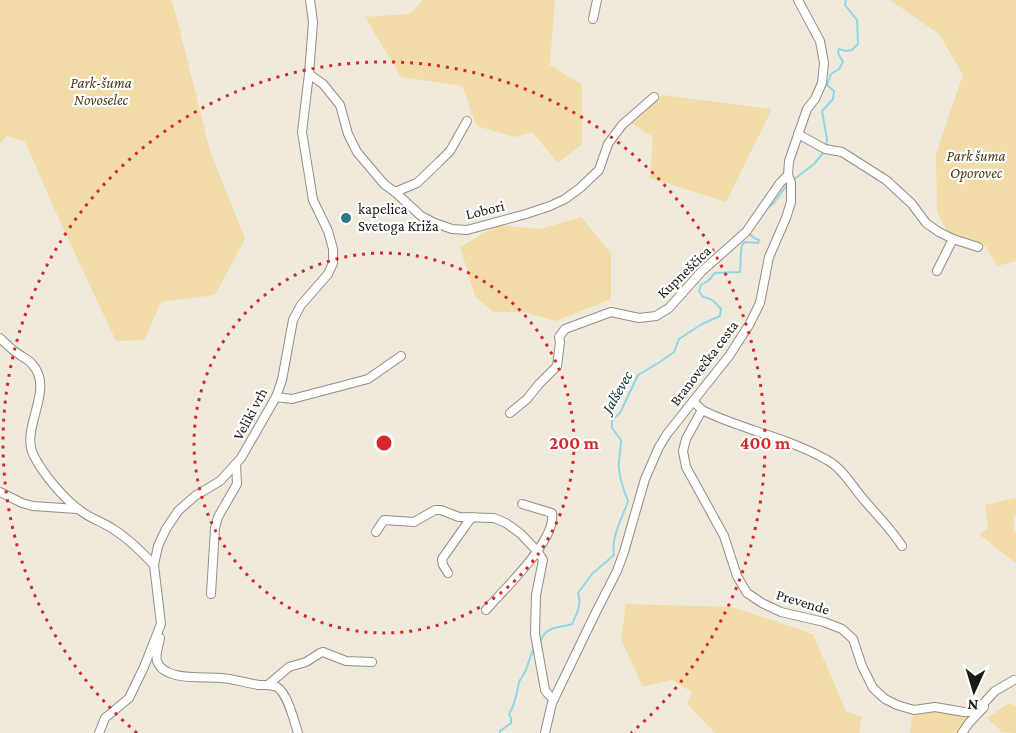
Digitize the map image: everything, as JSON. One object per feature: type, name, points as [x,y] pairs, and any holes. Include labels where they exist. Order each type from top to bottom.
[{"type":"street","name":"Veliki vrh","points":[[99,733],[105,718],[129,698],[161,624],[154,565],[158,546],[166,529],[178,511],[195,496],[220,481],[241,458],[276,396],[282,380],[293,320],[301,305],[328,274],[333,263],[333,249],[328,231],[313,200],[302,132],[313,22],[310,0]]},
{"type":"street","points":[[593,19],[597,0]]},
{"type":"street","name":"Branovečka cesta","points":[[545,733],[554,699],[617,571],[645,478],[659,447],[734,348],[760,303],[770,257],[791,202],[789,161],[807,109],[815,99],[822,83],[824,63],[820,41],[798,0]]},
{"type":"street","name":"Lobori","points":[[309,74],[323,84],[340,105],[348,134],[357,152],[384,184],[421,216],[452,229],[467,231],[550,206],[573,194],[599,170],[608,144],[622,124],[654,97]]},
{"type":"street","points":[[396,192],[417,183],[439,162],[450,151],[467,121]]},
{"type":"street","points":[[798,134],[825,149],[842,152],[886,180],[912,204],[926,223],[953,239],[978,247]]},
{"type":"street","name":"Kupneščica","points":[[510,413],[527,399],[557,366],[559,337],[565,329],[611,312],[639,318],[656,316],[669,308],[702,271],[746,232],[776,188],[789,179]]},
{"type":"street","points":[[937,272],[953,239]]},
{"type":"street","points":[[0,338],[32,363],[39,376],[41,391],[33,424],[31,450],[35,459],[58,490],[78,509],[112,528],[134,544],[154,565]]},
{"type":"street","points":[[276,396],[292,399],[368,379],[402,356]]},
{"type":"street","points":[[693,401],[702,410],[715,416],[773,436],[829,461],[841,471],[891,529],[902,546]]},
{"type":"street","name":"Prevende","points":[[702,410],[686,439],[683,451],[686,467],[724,536],[737,576],[747,593],[782,612],[824,622],[842,629],[853,639],[862,666],[873,688],[885,699],[897,705],[914,710],[935,707],[969,712],[982,705],[995,691],[1015,679]]},
{"type":"street","points":[[211,594],[215,528],[218,517],[237,484],[236,464]]},
{"type":"street","points":[[0,492],[33,506],[78,509]]},
{"type":"street","points":[[486,610],[538,552],[551,529],[552,513],[522,504]]},
{"type":"street","points":[[376,532],[384,520],[414,522],[435,510],[441,510],[459,517],[494,518],[506,523],[521,534],[543,560],[536,595],[536,634],[545,690],[554,699]]},
{"type":"street","points":[[448,573],[442,559],[472,517]]},
{"type":"street","points":[[161,624],[156,655],[160,666],[178,676],[222,678],[276,686],[285,695],[298,733]]},
{"type":"street","points":[[269,684],[289,666],[306,662],[320,652],[346,661],[372,662]]},
{"type":"street","points":[[962,733],[991,700],[1015,679]]},
{"type":"green space","name":"Park-šuma Novoselec","points":[[0,0],[172,0],[210,151],[245,239],[215,295],[161,302],[144,340],[116,341],[25,142],[7,136],[0,143]]},
{"type":"green space","points":[[423,0],[555,0],[550,65],[582,85],[582,144],[558,163],[532,132],[514,137],[477,126],[462,86],[401,77],[365,17],[410,14]]},
{"type":"green space","name":"Park šuma Oporovec","points":[[890,0],[1016,0],[1016,261],[997,266],[986,247],[948,232],[937,212],[936,154],[963,75],[939,34]]},
{"type":"green space","points":[[663,95],[772,109],[726,202],[650,178],[653,137],[628,121]]},
{"type":"green space","points":[[581,217],[611,253],[611,299],[556,321],[523,312],[493,312],[475,296],[460,247],[497,225],[540,229]]},
{"type":"green space","points":[[1016,498],[1014,532],[1016,533],[1016,563],[980,535],[988,528],[985,505]]},
{"type":"green space","points":[[626,604],[732,607],[813,634],[846,711],[862,717],[859,733],[715,733],[687,704],[692,692],[671,680],[643,687],[621,640]]},
{"type":"green space","points":[[1009,703],[1016,706],[1016,733],[1002,732],[987,718]]},
{"type":"green space","points":[[929,710],[973,714],[960,733],[910,733],[913,712]]},
{"type":"waterway","name":"Jalševec","points":[[826,148],[827,139],[822,111],[833,99],[834,91],[827,85],[831,74],[839,69],[843,62],[838,53],[839,49],[852,50],[858,44],[857,20],[845,5],[846,0]]},
{"type":"waterway","name":"Jalševec","points":[[793,180],[814,164],[824,152]]},
{"type":"waterway","name":"Jalševec","points":[[766,209],[773,204],[787,185]]},
{"type":"waterway","name":"Jalševec","points":[[539,645],[549,630],[572,624],[579,605],[578,593],[592,574],[614,555],[616,534],[628,501],[619,469],[621,440],[612,428],[612,420],[620,413],[638,375],[674,352],[679,339],[702,324],[720,316],[721,309],[709,298],[703,297],[699,291],[701,285],[715,273],[740,272],[742,245],[745,242],[758,243],[759,240],[749,233]]},
{"type":"waterway","name":"Jalševec","points":[[500,733],[511,723],[509,714],[519,682],[535,647]]},
{"type":"place","name":"kapelica Svetoga Križa","points":[[346,218]]}]
